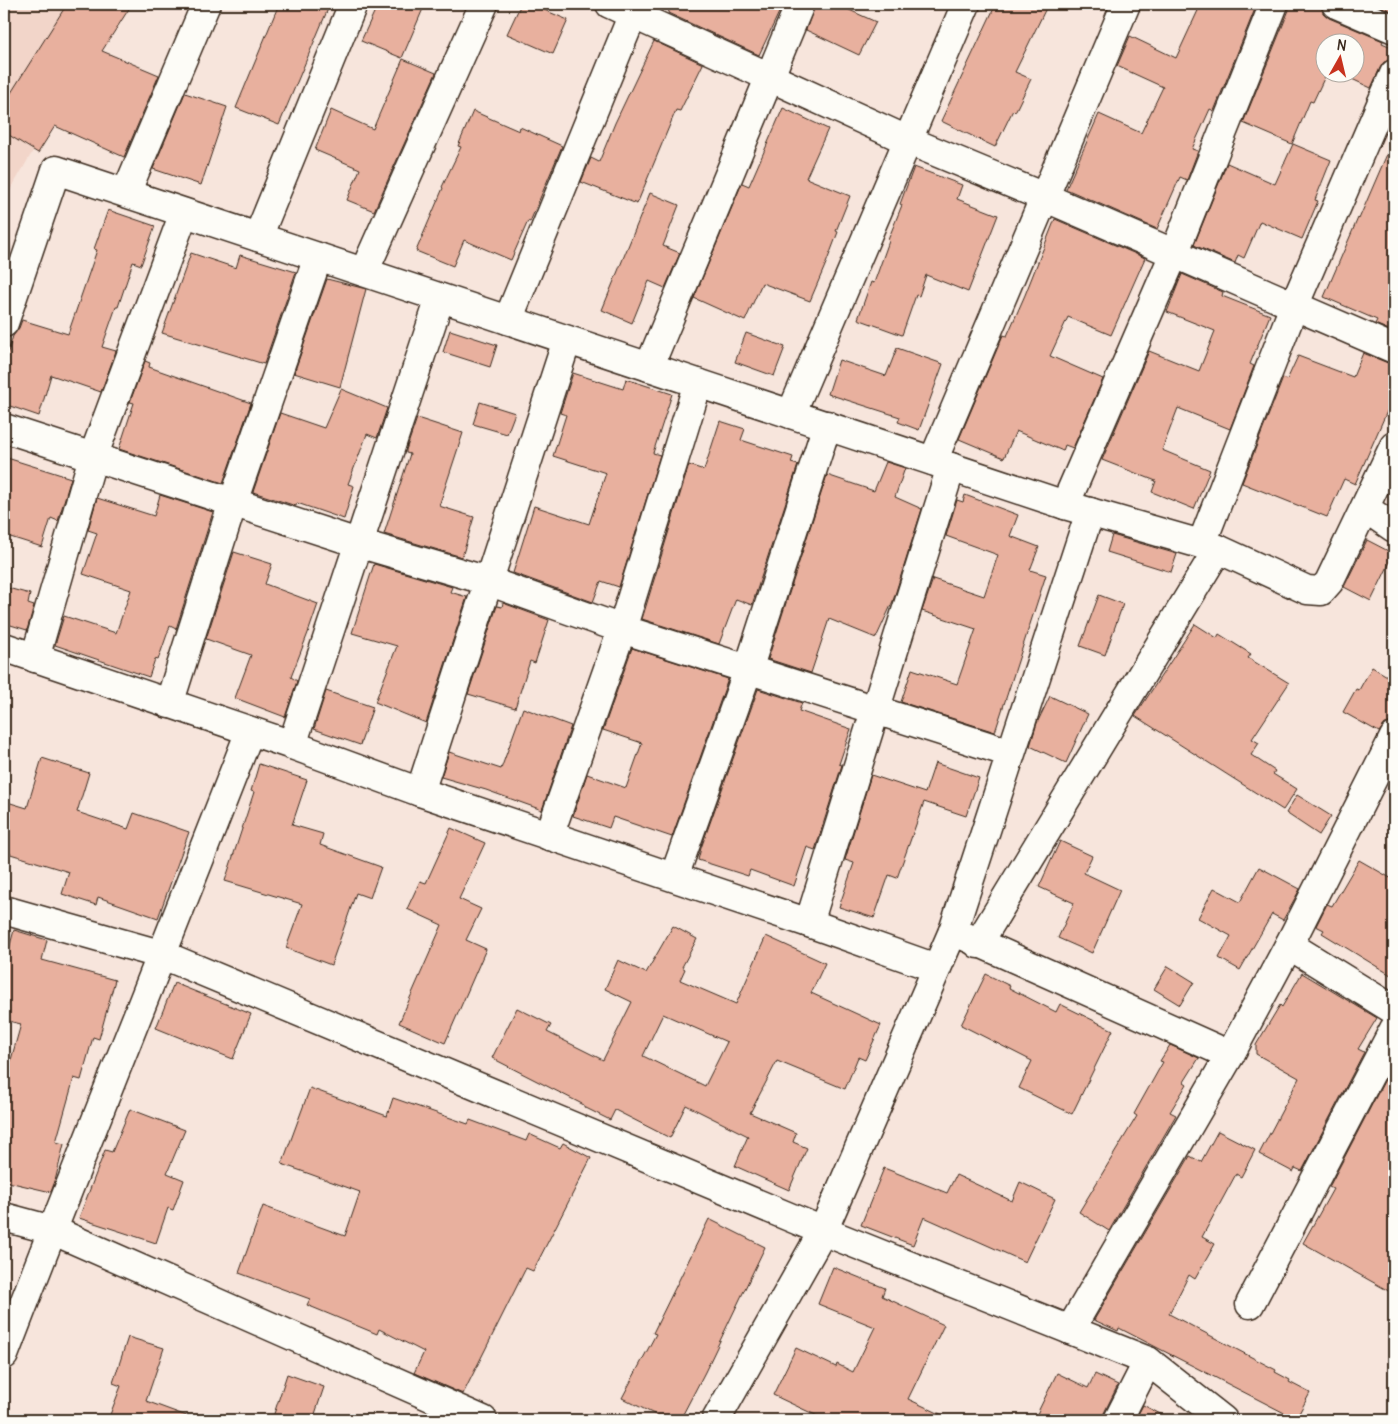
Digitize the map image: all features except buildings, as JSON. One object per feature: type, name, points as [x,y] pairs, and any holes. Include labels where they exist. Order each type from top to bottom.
[{"type":"street","points":[[126,193],[206,4]]},
{"type":"street","points":[[258,237],[353,4]]},
{"type":"street","points":[[364,272],[484,4]]},
{"type":"street","points":[[649,367],[800,4]]},
{"type":"street","points":[[791,414],[966,4]]},
{"type":"street","points":[[809,923],[876,711],[942,464],[1044,197],[1126,4]]},
{"type":"street","points":[[716,1420],[823,1231],[953,931],[1010,753],[1078,508],[1174,254],[1274,4]]},
{"type":"street","points":[[1336,4],[1394,29]]},
{"type":"street","points":[[508,320],[626,7],[770,77],[907,140],[1044,197],[1394,349]]},
{"type":"street","points":[[978,944],[1210,546],[1294,306],[1394,74]]},
{"type":"street","points":[[4,323],[56,170],[942,464],[1078,508],[1210,546],[1307,590],[1321,591],[1329,582],[1394,446]]},
{"type":"street","points":[[35,658],[94,457],[184,213]]},
{"type":"street","points":[[170,704],[233,502],[318,257]]},
{"type":"street","points":[[292,745],[440,298]]},
{"type":"street","points":[[420,792],[567,340]]},
{"type":"street","points":[[549,836],[622,629],[698,383]]},
{"type":"street","points":[[674,877],[748,670],[827,425]]},
{"type":"street","points":[[4,428],[358,543],[488,581],[622,629],[1010,753]]},
{"type":"street","points":[[1365,508],[1394,528]]},
{"type":"street","points":[[4,647],[292,745],[420,792],[809,923],[936,968]]},
{"type":"street","points":[[4,1356],[250,731]]},
{"type":"street","points":[[1070,1330],[1230,1055],[1289,945],[1394,737]]},
{"type":"street","points":[[4,910],[162,955],[823,1231],[1148,1362],[1223,1420]]},
{"type":"street","points":[[953,931],[978,944],[1230,1055]]},
{"type":"street","points":[[1289,945],[1394,1010]]},
{"type":"street","points":[[1250,1304],[1394,1029]]},
{"type":"street","points":[[4,1217],[52,1230],[482,1420]]},
{"type":"street","points":[[1118,1420],[1148,1362]]},
{"type":"shaded area","points":[[4,4],[118,4],[4,201]]}]
